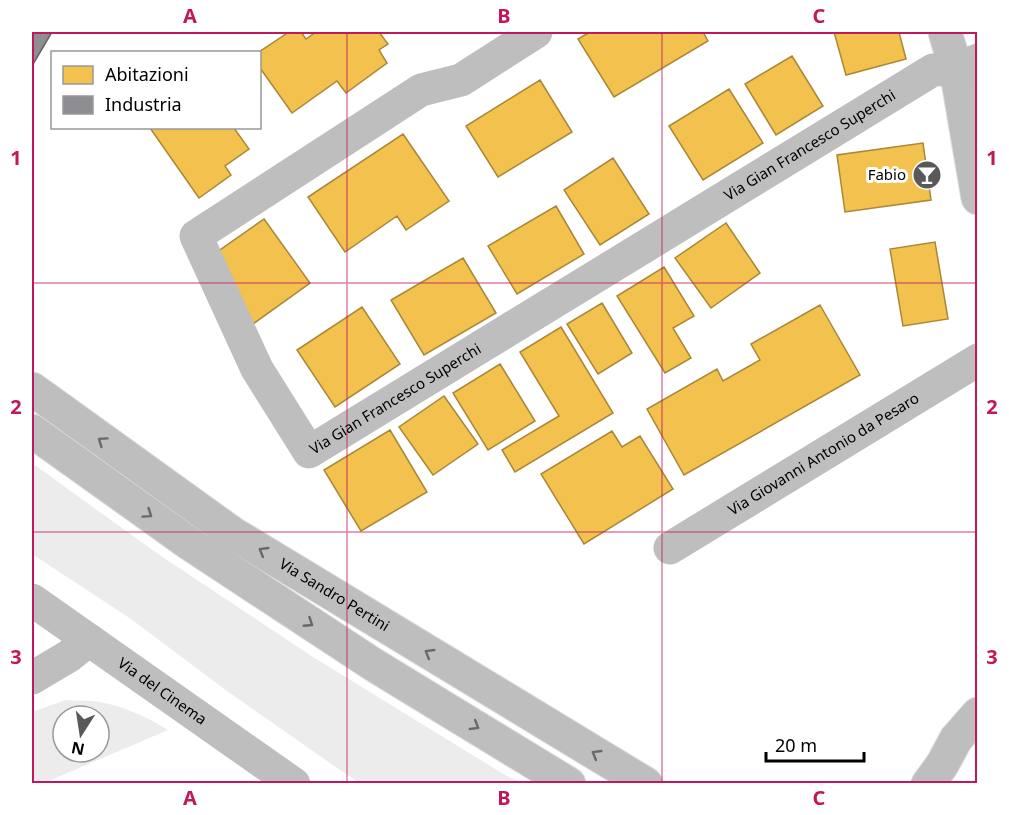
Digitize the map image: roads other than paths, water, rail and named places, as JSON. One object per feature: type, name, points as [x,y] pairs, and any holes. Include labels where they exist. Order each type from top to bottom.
[{"type":"street","name":"Via Gian Francesco Superchi","points":[[536,32],[460,80],[421,90],[196,236],[257,369],[309,452],[933,70],[967,64]]},
{"type":"street","points":[[945,32],[967,64],[978,198]]},
{"type":"street","name":"Via Giovanni Antonio da Pesaro","points":[[670,548],[978,360]]},
{"type":"street","name":"Via Sandro Pertini","points":[[32,389],[232,533],[646,783]]},
{"type":"street","points":[[32,431],[190,544],[374,665],[569,783]]},
{"type":"street","name":"Via del Cinema","points":[[32,600],[294,783]]},
{"type":"street","points":[[32,678],[69,656],[89,640]]},
{"type":"street","points":[[928,783],[942,765],[956,739],[978,714]]},
{"type":"place","name":"Fabio","points":[[927,175]]}]
